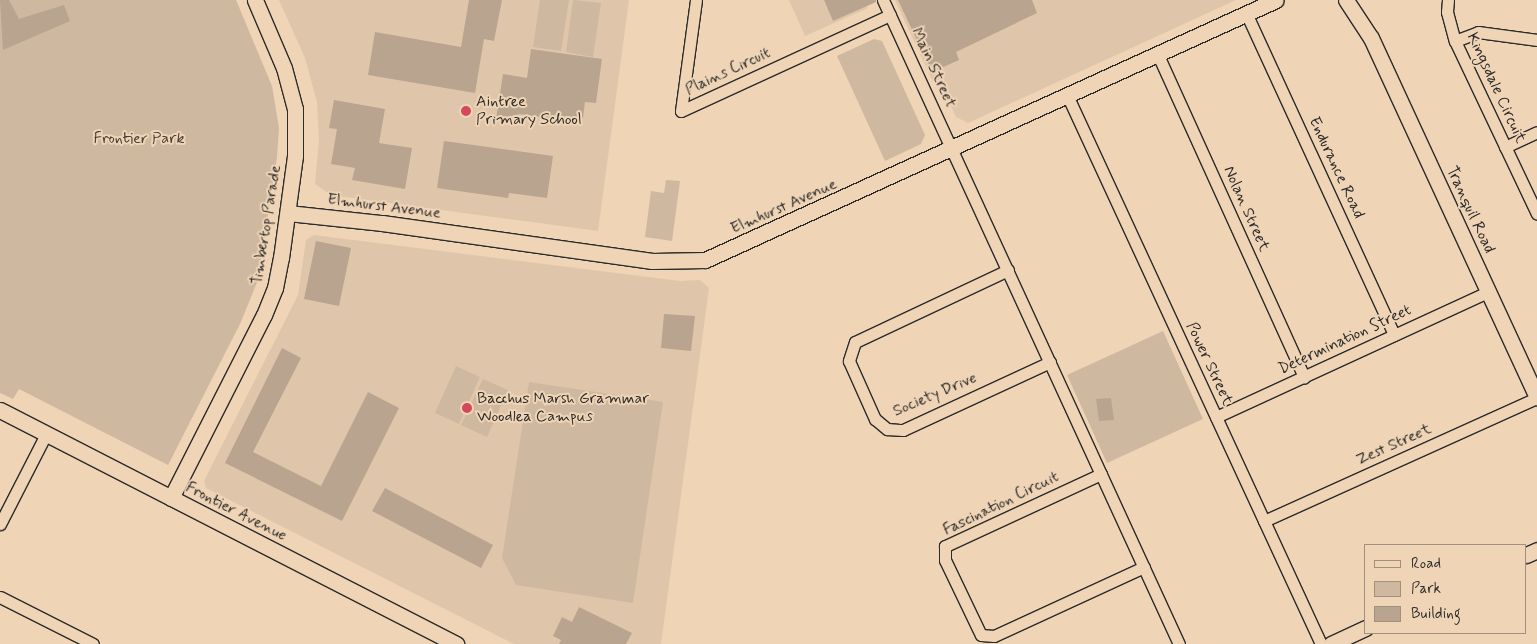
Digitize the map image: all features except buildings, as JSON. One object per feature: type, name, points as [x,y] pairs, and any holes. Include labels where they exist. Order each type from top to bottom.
[{"type":"street","name":"Timbertop Parade","points":[[171,498],[270,302],[278,274],[296,156],[295,109],[284,68],[255,0]]},
{"type":"street","name":"Plains Circuit","points":[[696,0],[681,111],[890,15]]},
{"type":"street","name":"Main Street","points":[[883,0],[1179,644]]},
{"type":"street","name":"Elmhurst Avenue","points":[[288,213],[652,261],[695,261],[717,256],[1158,56],[1276,0]]},
{"type":"street","name":"Elmhurst Avenue","points":[[1253,12],[1291,0]]},
{"type":"street","points":[[1346,0],[1371,38]]},
{"type":"street","points":[[1363,0],[1371,38]]},
{"type":"street","name":"Kingsdale Circuit","points":[[1448,0],[1446,12],[1455,41],[1537,214]]},
{"type":"street","name":"Endurance Road","points":[[1253,12],[1394,335]]},
{"type":"street","points":[[1455,41],[1478,32],[1537,40]]},
{"type":"street","name":"Tranquil Road","points":[[1371,38],[1537,397]]},
{"type":"street","name":"Nolan Street","points":[[1158,56],[1304,377]]},
{"type":"street","name":"Power Street","points":[[1068,97],[1320,644]]},
{"type":"street","points":[[1505,147],[1537,132]]},
{"type":"street","name":"Society Drive","points":[[1008,270],[854,342],[849,361],[875,419],[887,430],[903,430],[1050,362]]},
{"type":"street","name":"Determination Street","points":[[1216,417],[1488,292]]},
{"type":"street","name":"Zest Street","points":[[1264,521],[1537,397]]},
{"type":"street","name":"Frontier Avenue","points":[[0,410],[456,644]]},
{"type":"street","points":[[0,524],[46,434]]},
{"type":"street","name":"Fascination Circuit","points":[[1101,474],[945,546],[945,560],[980,635],[994,636],[1144,567]]},
{"type":"street","points":[[0,597],[93,644]]},
{"type":"street","points":[[1331,644],[1364,629]]},
{"type":"shaded area","name":"Aintree Primary School","points":[[279,0],[629,0],[598,231],[331,195],[315,184],[319,140],[317,102],[305,58]]},
{"type":"shaded area","points":[[789,0],[864,0],[868,8],[805,36]]},
{"type":"shaded area","points":[[895,0],[1236,0],[968,123],[956,117],[939,80],[933,82]]},
{"type":"shaded area","name":"Bacchus Marsh Grammar Woodlea Campus","points":[[314,235],[680,281],[700,280],[709,288],[661,644],[514,644],[206,488],[204,481],[298,295],[306,240]]},
{"type":"green space","name":"Frontier Park","points":[[0,0],[236,0],[272,86],[279,128],[277,157],[258,280],[240,324],[168,465],[19,389],[13,399],[0,393]]},
{"type":"green space","points":[[540,0],[569,0],[561,51],[533,47]]},
{"type":"green space","points":[[573,0],[601,3],[593,57],[566,52]]},
{"type":"green space","points":[[874,39],[882,41],[925,135],[921,144],[885,161],[837,56]]},
{"type":"green space","points":[[666,180],[680,181],[672,241],[645,237],[651,191],[664,193]]},
{"type":"green space","points":[[1163,331],[1203,419],[1107,463],[1067,375]]},
{"type":"green space","points":[[456,366],[480,377],[459,424],[435,413]]},
{"type":"green space","points":[[483,379],[508,390],[487,437],[461,425]]},
{"type":"green space","points":[[529,382],[663,402],[633,603],[516,585],[502,558]]},
{"type":"place","name":"Aintree Primary School","points":[[466,111]]},
{"type":"place","name":"Bacchus Marsh Grammar Woodlea Campus","points":[[467,408]]}]
